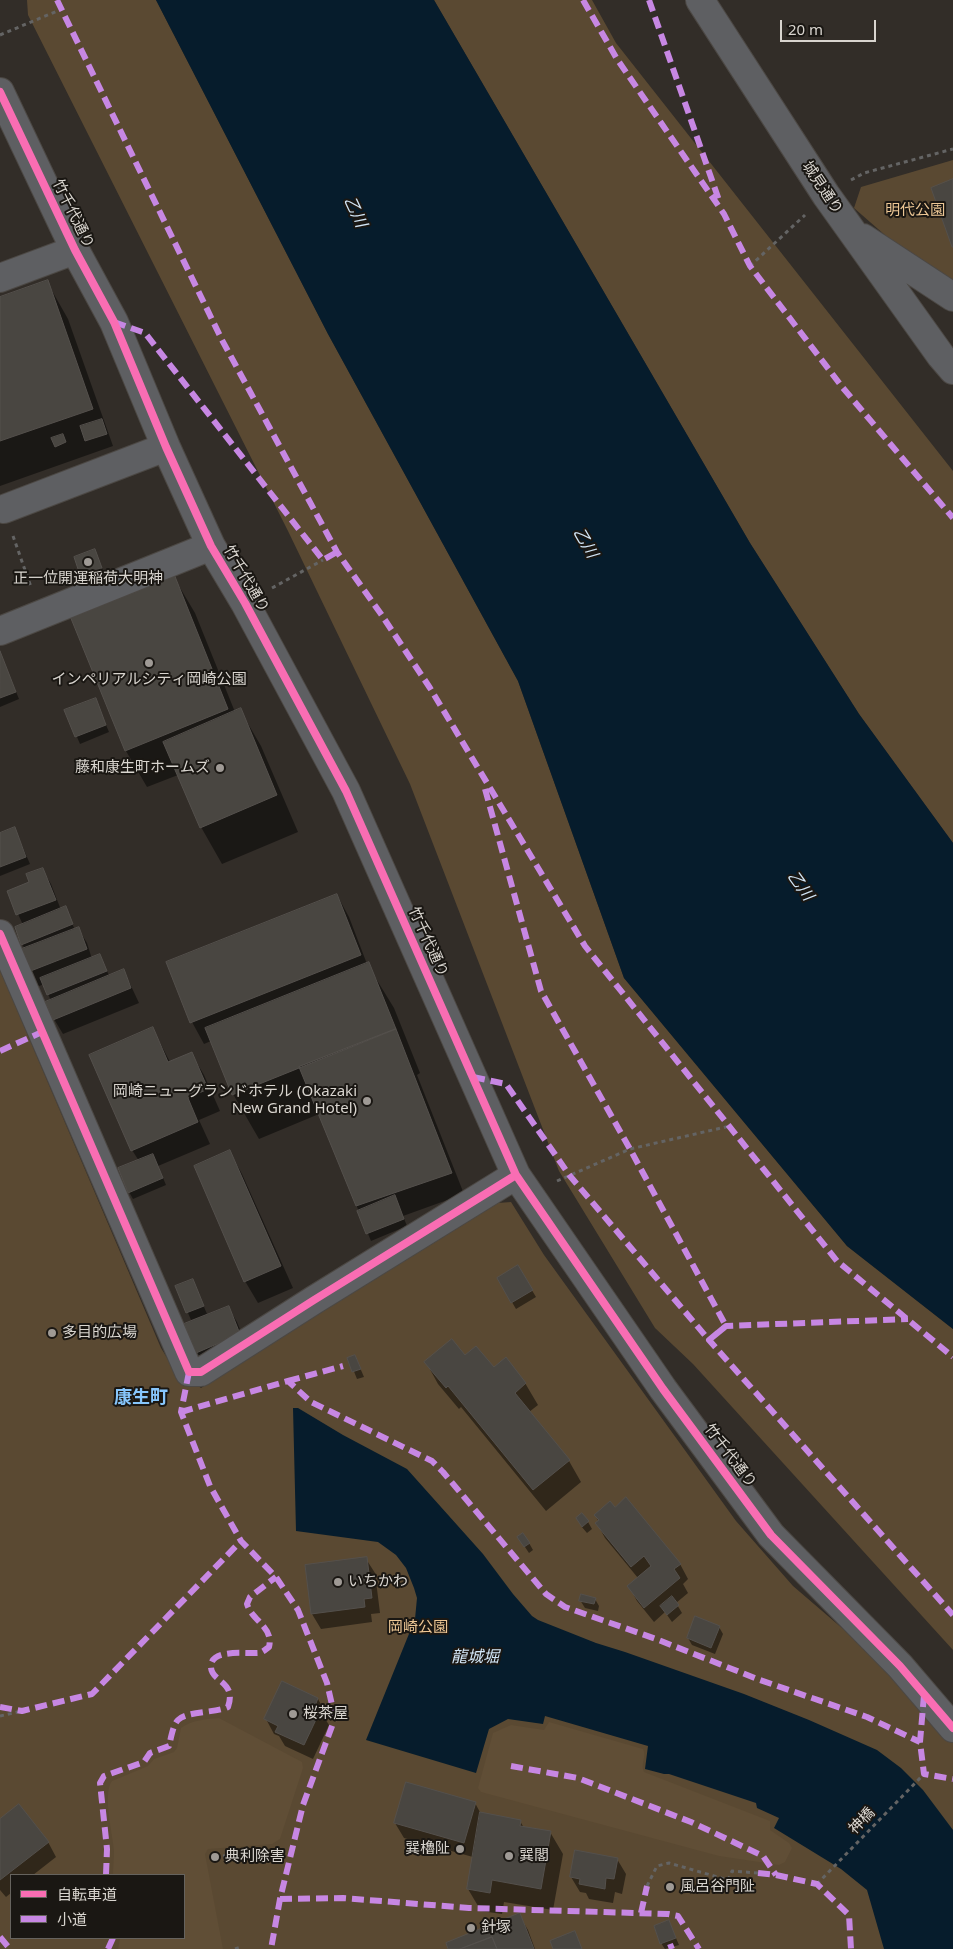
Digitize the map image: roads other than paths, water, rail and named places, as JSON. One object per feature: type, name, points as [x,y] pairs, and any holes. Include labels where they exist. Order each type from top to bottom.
[{"type":"street","name":"城見通り","points":[[700,0],[826,195],[953,370]]},
{"type":"street","name":"竹千代通り","points":[[0,92],[75,250],[114,322],[166,447],[211,546],[245,602],[346,791],[516,1175],[662,1388],[771,1535],[900,1666],[953,1728]]},
{"type":"street","points":[[849,228],[953,297]]},
{"type":"street","points":[[0,278],[75,250]]},
{"type":"street","points":[[4,509],[166,447]]},
{"type":"street","points":[[0,631],[211,546]]},
{"type":"street","points":[[0,934],[189,1372],[201,1372],[516,1175]]},
{"type":"water","name":"乙川","points":[[156,0],[434,0],[750,543],[859,714],[953,843],[953,1329],[847,1246],[624,978],[518,681],[328,334]]},
{"type":"water","name":"龍城堀","points":[[293,1408],[298,1408],[343,1435],[407,1469],[483,1554],[532,1616],[538,1620],[596,1643],[744,1694],[809,1720],[877,1750],[901,1768],[923,1790],[953,1830],[953,1949],[884,1949],[867,1890],[841,1869],[774,1828],[779,1818],[757,1808],[756,1803],[669,1774],[645,1769],[648,1746],[545,1716],[543,1724],[508,1719],[489,1729],[476,1773],[366,1740],[415,1619],[417,1598],[406,1568],[396,1555],[378,1542],[296,1531]]},
{"type":"place","name":"正一位開運稲荷大明神","points":[[88,562]]},
{"type":"place","name":"インペリアルシティ岡崎公園","points":[[149,663]]},
{"type":"place","name":"藤和康生町ホームズ","points":[[220,768]]},
{"type":"place","name":"岡崎ニューグランドホテル (Okazaki New Grand Hotel)","points":[[367,1101]]},
{"type":"place","name":"多目的広場","points":[[52,1333]]},
{"type":"place","name":"いちかわ","points":[[338,1582]]},
{"type":"place","name":"桜茶屋","points":[[293,1714]]},
{"type":"place","name":"巽櫓阯","points":[[460,1849]]},
{"type":"place","name":"巽閣","points":[[509,1856]]},
{"type":"place","name":"典利除害","points":[[215,1857]]},
{"type":"place","name":"風呂谷門阯","points":[[670,1887]]},
{"type":"place","name":"針塚","points":[[471,1928]]},
{"type":"district","name":"康生町","points":[[141,1398]]},
{"type":"park label","name":"明代公園","points":[[915,211]]},
{"type":"park label","name":"岡崎公園","points":[[418,1628]]}]
